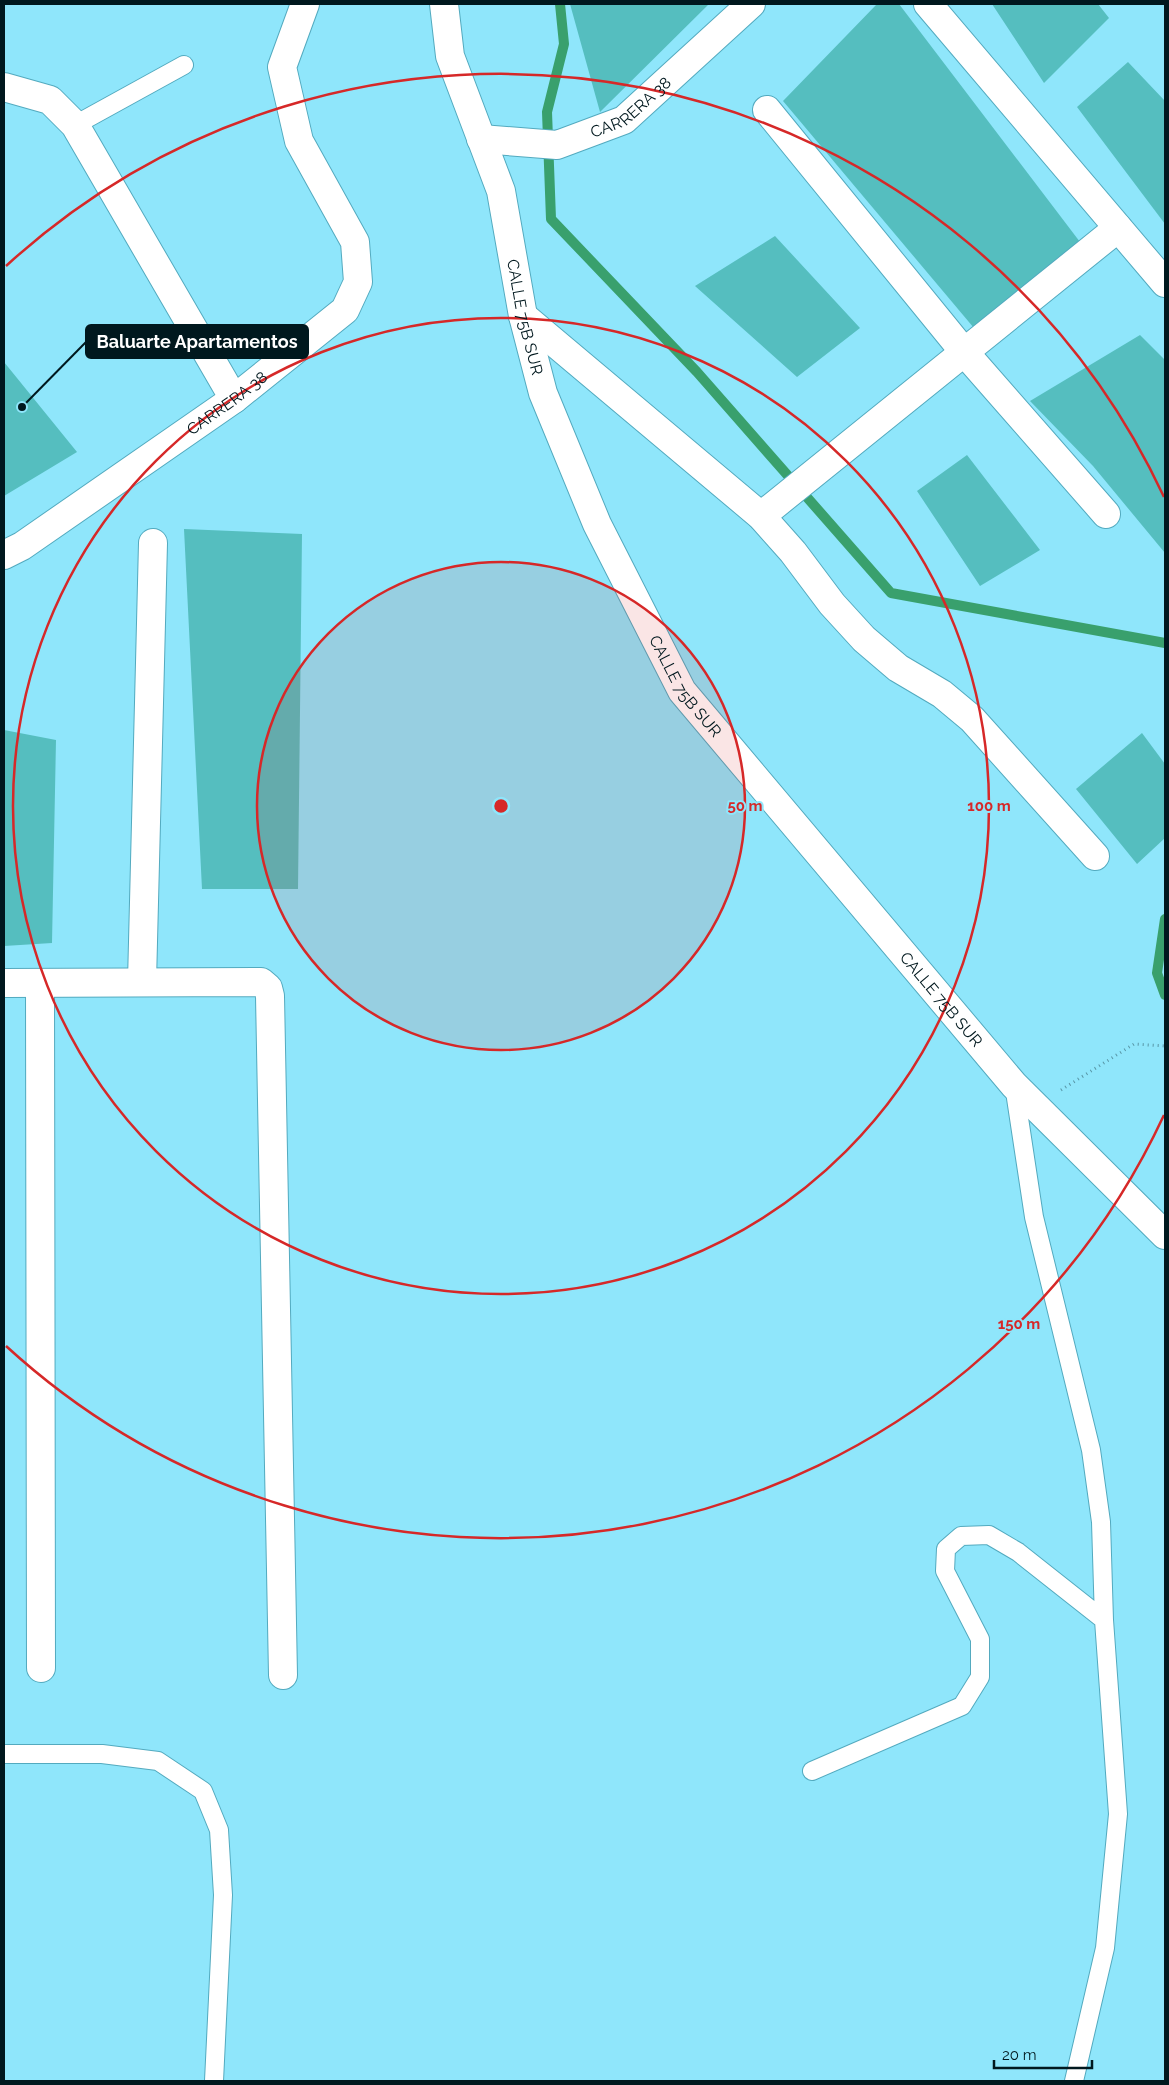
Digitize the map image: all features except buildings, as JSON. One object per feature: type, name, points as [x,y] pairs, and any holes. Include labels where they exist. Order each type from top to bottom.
[{"type":"street","name":"CARRERA 38","points":[[4,555],[22,546],[234,399],[345,310],[358,282],[355,242],[299,141],[282,68],[305,4]]},
{"type":"street","name":"CALLE 75B SUR","points":[[444,4],[450,56],[501,191],[524,316],[544,393],[597,524],[682,691],[1014,1086],[1165,1235]]},
{"type":"street","name":"CARRERA 38","points":[[481,139],[549,144],[624,120],[750,4]]},
{"type":"street","points":[[928,4],[1165,283]]},
{"type":"street","points":[[4,87],[50,100],[75,125],[234,399]]},
{"type":"street","points":[[767,110],[965,353],[1106,514]]},
{"type":"street","points":[[761,516],[1118,228]]},
{"type":"street","points":[[524,316],[761,516],[793,552],[832,604],[864,639],[898,668],[942,694],[972,719],[1095,856]]},
{"type":"street","points":[[142,982],[152,543]]},
{"type":"street","points":[[4,983],[261,982],[268,988],[270,996],[283,1675]]},
{"type":"street","points":[[40,984],[41,1668]]},
{"type":"lane","points":[[75,125],[184,65]]},
{"type":"lane","points":[[1014,1086],[1034,1217],[1091,1450],[1101,1522],[1104,1620],[1118,1814],[1105,1948],[1074,2081]]},
{"type":"lane","points":[[812,1771],[962,1706],[980,1677],[980,1639],[945,1571],[946,1549],[961,1536],[989,1535],[996,1539],[1018,1552],[1104,1620]]},
{"type":"lane","points":[[4,1754],[102,1754],[158,1761],[203,1791],[219,1830],[223,1895],[214,2081]]},
{"type":"path","points":[[1034,1105],[1098,1068],[1134,1044],[1165,1046]]},
{"type":"waterway","points":[[560,4],[564,44],[547,112],[551,219],[697,372],[891,593],[1165,643]]},
{"type":"waterway","points":[[1165,919],[1157,973],[1165,995]]},
{"type":"place","name":"Baluarte Apartamentos","points":[[22,407]]}]
